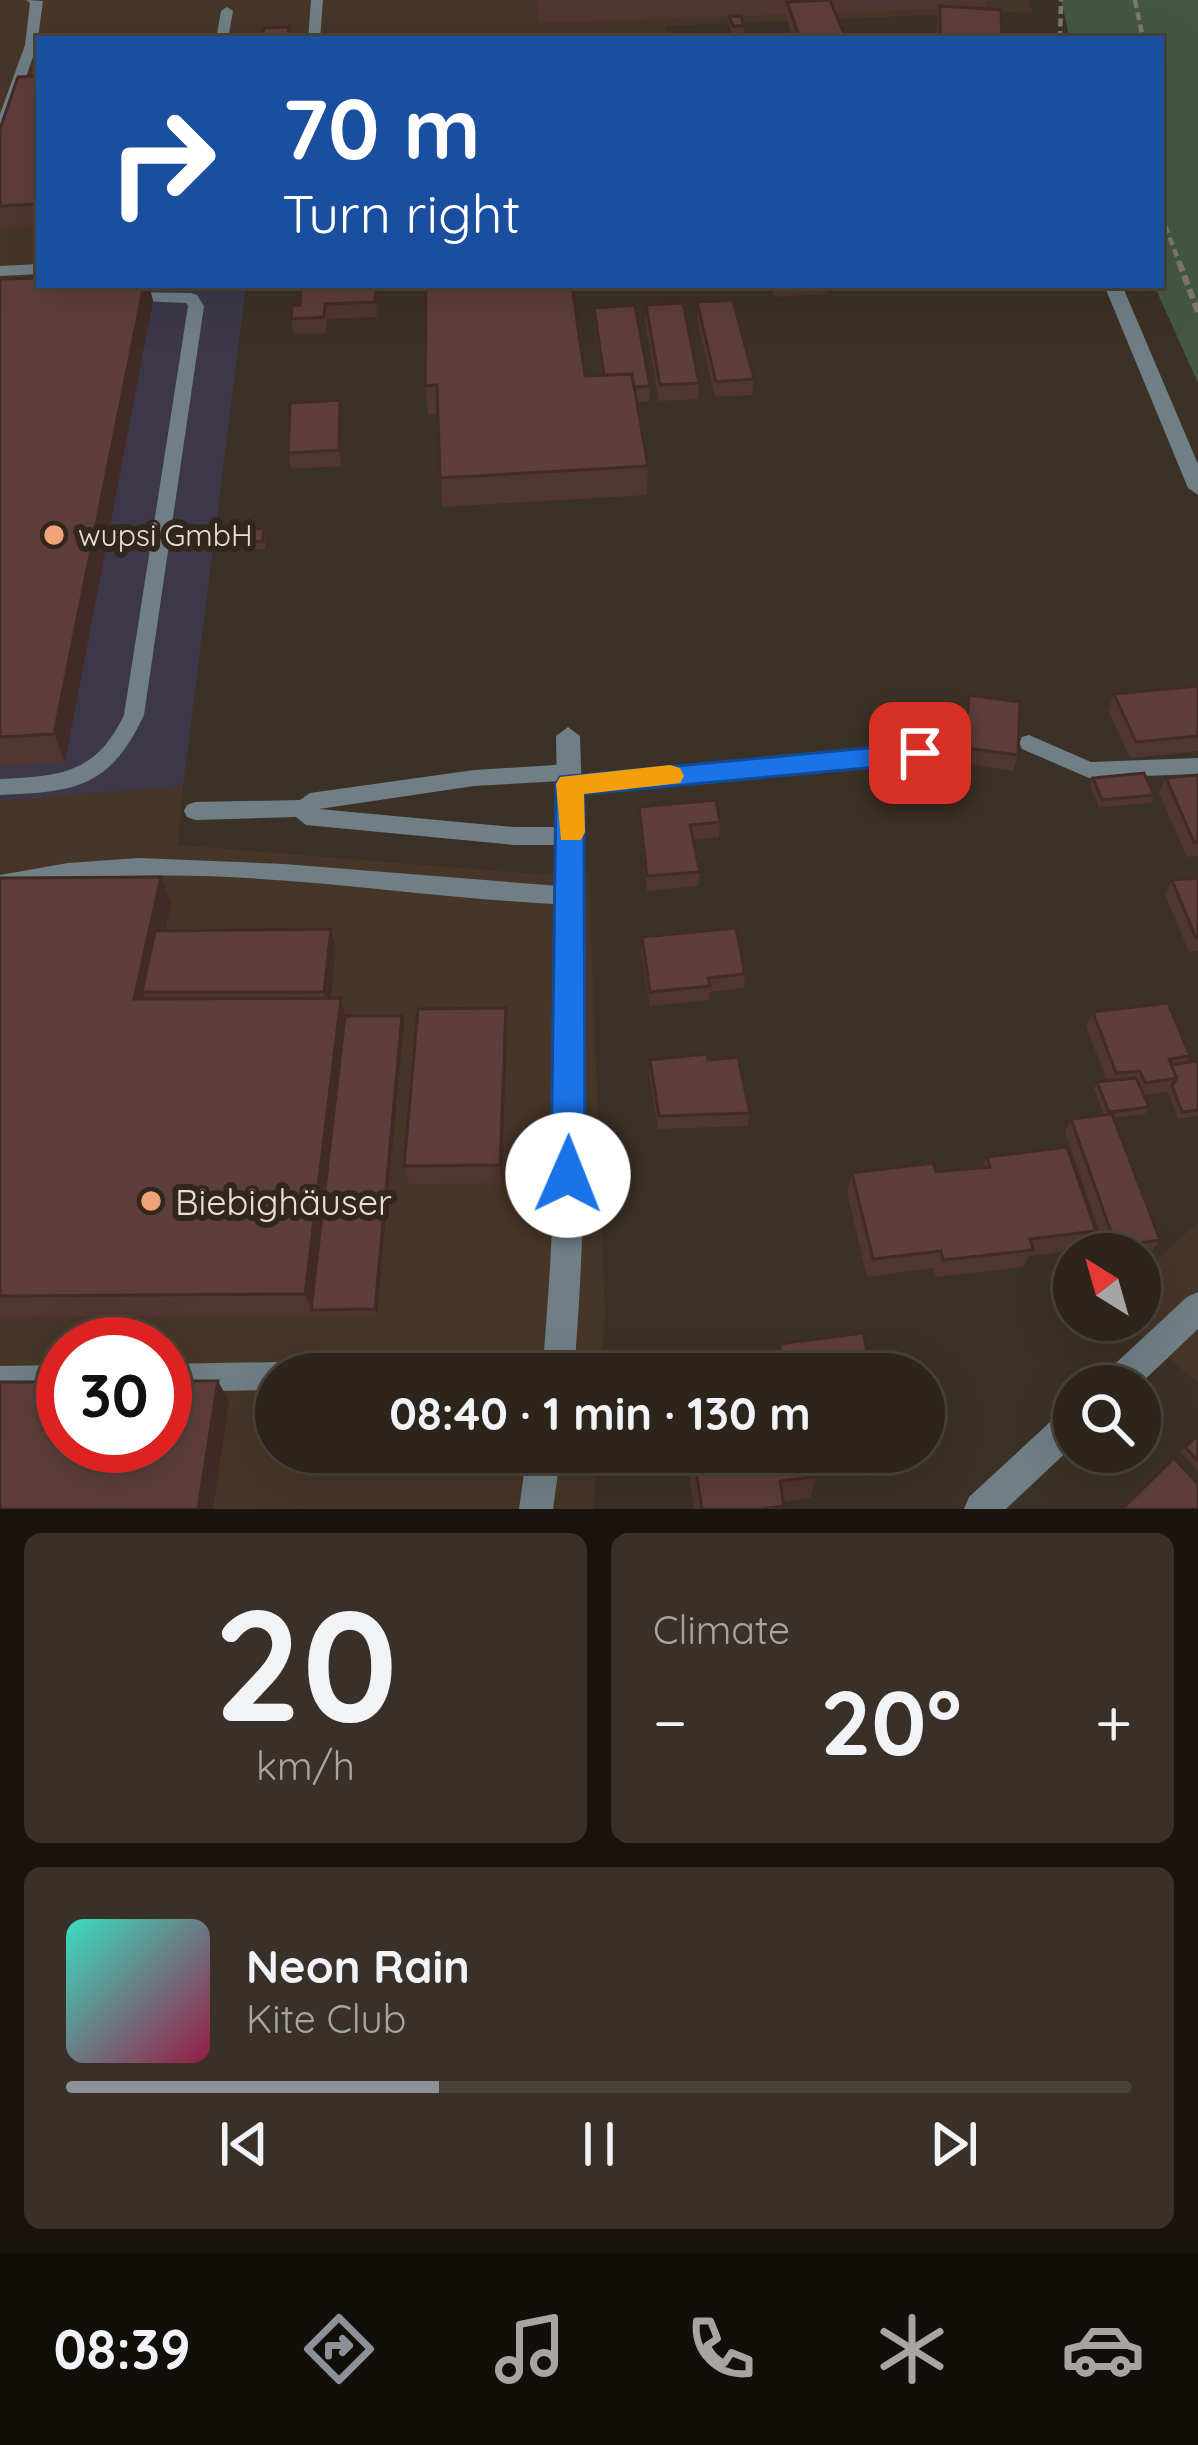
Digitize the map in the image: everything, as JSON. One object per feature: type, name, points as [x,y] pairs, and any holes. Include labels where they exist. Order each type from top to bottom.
[{"type":"street","points":[[0,271],[36,269]]},
{"type":"street","points":[[1114,288],[1198,488]]},
{"type":"street","points":[[560,1353],[567,1268],[572,896],[568,736]]},
{"type":"street","points":[[1137,1365],[1198,1308]]},
{"type":"street","points":[[981,1509],[1053,1442]]},
{"type":"street","points":[[536,1509],[541,1473]]},
{"type":"lane","points":[[0,133],[31,45],[37,1],[32,0]]},
{"type":"lane","points":[[314,36],[317,0]]},
{"type":"lane","points":[[223,36],[227,11]]},
{"type":"lane","points":[[0,787],[52,784],[106,764],[124,743],[134,715],[196,306],[191,298],[175,295],[109,297]]},
{"type":"lane","points":[[1028,742],[1089,770],[1198,766]]},
{"type":"lane","points":[[571,836],[514,836],[306,816],[310,800],[473,778],[570,778],[920,753]]},
{"type":"lane","points":[[195,811],[308,808]]},
{"type":"lane","points":[[0,884],[41,874],[143,864],[572,896]]},
{"type":"lane","points":[[192,1378],[255,1376]]},
{"type":"lane","points":[[0,1380],[36,1379]]},
{"type":"path","points":[[1060,36],[1061,0]]},
{"type":"path","points":[[1135,0],[1142,36]]},
{"type":"path","points":[[1164,224],[1198,312]]},
{"type":"shaded area","points":[[0,0],[1028,0],[1032,11],[666,26],[666,36],[36,36],[36,278],[0,280]]},
{"type":"shaded area","name":"wupsi GmbH","points":[[0,280],[36,288],[246,288],[183,786],[0,801]]},
{"type":"shaded area","points":[[183,786],[178,845],[535,874],[589,873],[605,1314],[602,1353],[255,1353],[255,1473],[596,1473],[593,1509],[0,1509],[0,801]]},
{"type":"shaded area","points":[[1198,1222],[1198,1382],[1148,1341],[1161,1341],[1161,1256]]},
{"type":"green space","points":[[1061,0],[1198,0],[1198,383],[1155,288],[1164,288],[1164,36],[1069,36]]},
{"type":"building","points":[[830,0],[845,36],[799,36],[787,2]]},
{"type":"building","points":[[940,6],[1001,10],[1002,36],[923,36],[923,34],[940,35]]},
{"type":"building","points":[[729,16],[741,16],[744,26],[733,26]]},
{"type":"building","points":[[289,27],[288,36],[263,36],[264,28]]},
{"type":"building","points":[[36,76],[36,204],[0,206],[0,129],[18,77]]},
{"type":"building","name":"wupsi GmbH","points":[[36,278],[36,288],[143,288],[54,734],[0,737],[0,279]]},
{"type":"building","points":[[301,288],[376,288],[375,302],[325,304],[324,317],[291,319],[292,306],[300,305]]},
{"type":"building","points":[[426,288],[572,288],[585,376],[632,374],[648,466],[440,478],[437,385],[425,386]]},
{"type":"building","points":[[733,300],[754,379],[716,382],[697,302]]},
{"type":"building","points":[[683,303],[699,383],[660,385],[646,305]]},
{"type":"building","points":[[635,305],[650,386],[634,387],[632,374],[604,375],[594,308]]},
{"type":"building","points":[[340,400],[339,450],[288,453],[290,403]]},
{"type":"building","points":[[264,528],[263,541],[243,542],[244,529]]},
{"type":"building","points":[[1198,686],[1198,736],[1136,742],[1114,694]]},
{"type":"building","points":[[969,695],[1020,702],[1018,755],[965,748]]},
{"type":"building","points":[[1144,773],[1154,795],[1102,800],[1093,778]]},
{"type":"building","points":[[1198,775],[1198,842],[1194,842],[1166,778]]},
{"type":"building","points":[[716,800],[720,822],[690,825],[700,872],[647,876],[639,807]]},
{"type":"building","points":[[161,877],[134,999],[341,998],[305,1294],[0,1296],[0,878]]},
{"type":"building","points":[[1198,878],[1198,937],[1196,938],[1172,880]]},
{"type":"building","points":[[736,928],[745,974],[708,978],[710,986],[650,992],[642,937]]},
{"type":"building","points":[[331,929],[324,992],[142,992],[155,931]]},
{"type":"building","points":[[1168,1003],[1190,1056],[1169,1059],[1177,1078],[1145,1083],[1140,1071],[1116,1073],[1093,1012]]},
{"type":"building","points":[[506,1008],[500,1165],[404,1166],[418,1009]]},
{"type":"building","points":[[345,1016],[402,1016],[375,1309],[311,1310]]},
{"type":"building","points":[[707,1054],[708,1060],[738,1057],[750,1113],[659,1116],[650,1060]]},
{"type":"building","points":[[1198,1061],[1198,1110],[1182,1112],[1172,1086],[1177,1078],[1171,1065]]},
{"type":"building","points":[[1136,1078],[1149,1107],[1109,1112],[1097,1082]]},
{"type":"building","points":[[1112,1114],[1157,1233],[1111,1233],[1071,1119]]},
{"type":"building","points":[[1067,1147],[1096,1231],[1030,1239],[1033,1250],[943,1260],[941,1251],[873,1259],[852,1173],[933,1163],[936,1172],[990,1167],[987,1157]]},
{"type":"building","points":[[863,1333],[867,1353],[781,1353],[779,1344]]},
{"type":"building","points":[[192,1381],[218,1381],[198,1509],[0,1509],[0,1382],[36,1382],[36,1473],[192,1473]]},
{"type":"building","points":[[1198,1435],[1198,1461],[1185,1447]]},
{"type":"building","points":[[1174,1458],[1198,1484],[1198,1509],[1122,1509],[1161,1473]]},
{"type":"building","points":[[696,1473],[818,1473],[780,1481],[784,1506],[702,1509]]},
{"type":"slow traffic","points":[[571,832],[570,784],[670,776]]},
{"type":"place","name":"wupsi GmbH","points":[[54,535]]},
{"type":"place","name":"Biebighäuser","points":[[151,1201]]},
{"type":"route","points":[[568,1175],[570,784],[920,753]]}]
